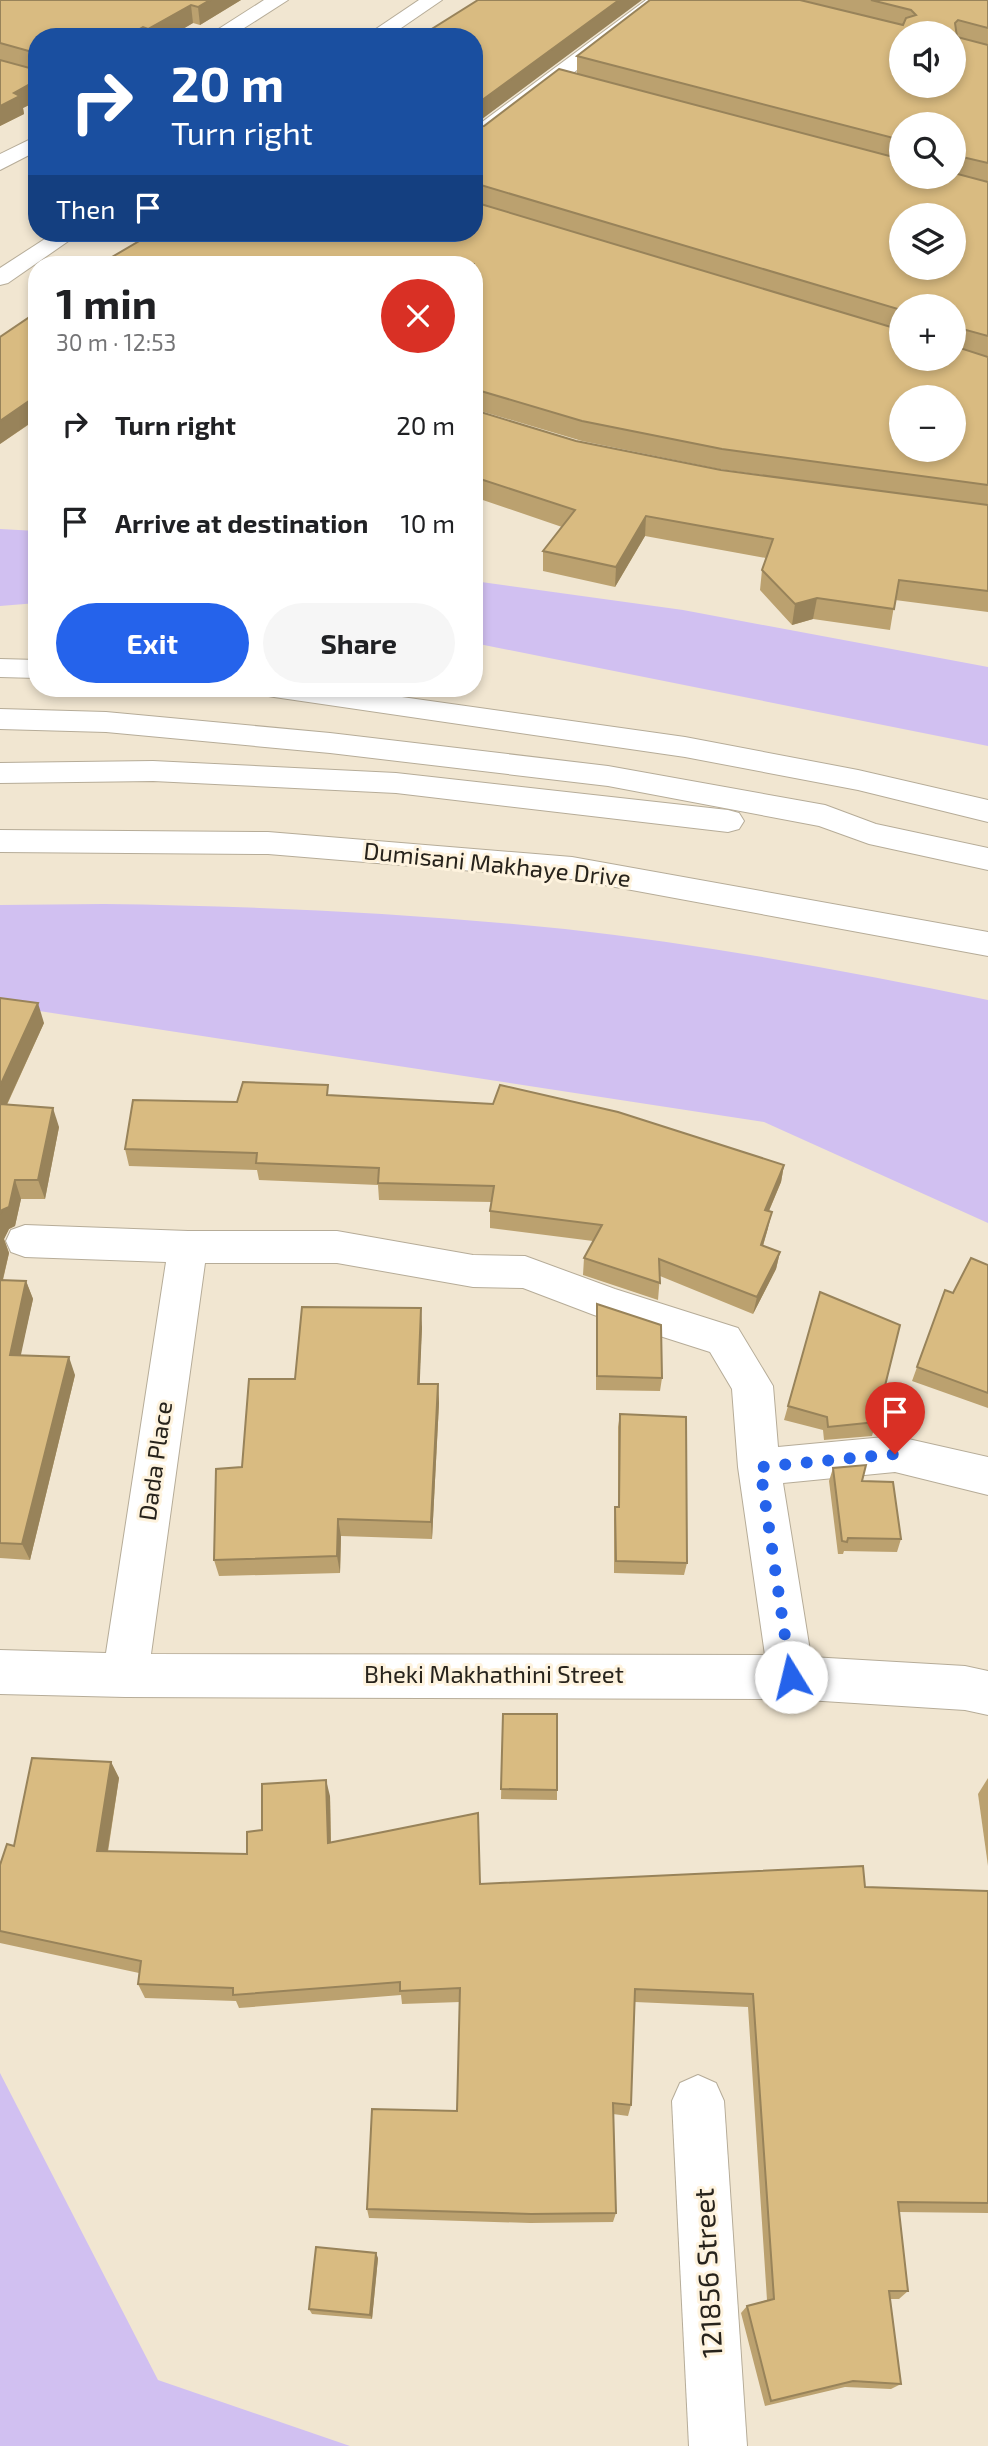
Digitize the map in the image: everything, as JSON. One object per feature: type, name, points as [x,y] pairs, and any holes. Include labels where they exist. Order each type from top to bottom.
[{"type":"street","points":[[231,28],[278,0]]},
{"type":"street","points":[[388,28],[432,0]]},
{"type":"street","points":[[483,131],[658,0]]},
{"type":"street","points":[[554,77],[580,85]]},
{"type":"street","points":[[0,163],[28,147]]},
{"type":"street","points":[[34,256],[55,242]]},
{"type":"street","points":[[0,278],[28,260]]},
{"type":"street","points":[[0,668],[28,670]]},
{"type":"street","points":[[337,697],[685,747],[858,780],[988,811]]},
{"type":"street","points":[[0,719],[120,723],[493,761],[723,795],[825,816],[869,833],[988,859]]},
{"type":"street","points":[[0,773],[153,771],[396,783],[819,833],[869,833]]},
{"type":"street","name":"Dumisani Makhaye Drive","points":[[0,841],[268,843],[572,868],[988,944]]},
{"type":"street","points":[[0,867],[125,842]]},
{"type":"street","points":[[25,1241],[188,1247],[337,1247],[473,1271],[525,1272],[608,1303],[724,1340],[752,1386],[760,1467],[791,1677]]},
{"type":"street","name":"Dada Place","points":[[125,1675],[188,1247]]},
{"type":"street","points":[[760,1467],[895,1454],[988,1476]]},
{"type":"street","name":"Bheki Makhathini Street","points":[[0,1672],[125,1675],[791,1677],[965,1688],[988,1693]]},
{"type":"street","name":"121856 Street","points":[[698,2101],[719,2446]]},
{"type":"shaded area","points":[[0,529],[28,531],[28,604],[0,606]]},
{"type":"shaded area","points":[[483,582],[683,610],[988,667],[988,746],[483,645]]},
{"type":"shaded area","points":[[104,904],[334,911],[565,929],[777,960],[988,1000],[988,1223],[764,1122],[0,1005],[0,905]]},
{"type":"shaded area","points":[[0,2073],[158,2380],[350,2446],[0,2446]]},
{"type":"building","points":[[0,0],[210,0],[198,7],[191,5],[150,28],[28,28],[28,51],[0,43]]},
{"type":"building","points":[[478,0],[619,0],[483,99],[483,28],[433,28]]},
{"type":"building","points":[[650,0],[800,0],[889,22],[889,98],[966,98],[966,39],[988,45],[988,163],[966,158],[966,112],[889,112],[889,137],[577,56]]},
{"type":"building","points":[[871,0],[988,0],[988,28],[958,20],[905,21],[916,15],[911,10]]},
{"type":"building","points":[[0,60],[28,68],[28,85],[14,93],[20,96],[0,106]]},
{"type":"building","points":[[559,69],[889,156],[889,189],[966,189],[966,176],[988,182],[988,336],[966,330],[966,294],[889,294],[889,306],[483,186],[483,126]]},
{"type":"building","points":[[483,205],[889,326],[889,371],[966,371],[966,350],[988,357],[988,485],[722,449],[582,421],[483,392],[483,256],[114,256],[138,242],[483,242]]},
{"type":"building","points":[[28,318],[28,402],[0,421],[0,337]]},
{"type":"building","points":[[483,413],[576,441],[721,470],[988,505],[988,591],[899,580],[894,609],[817,598],[795,604],[762,570],[773,539],[646,516],[616,567],[543,551],[575,510],[483,480]]},
{"type":"building","points":[[0,998],[38,1003],[0,1086]]},
{"type":"building","points":[[243,1082],[328,1085],[327,1095],[493,1104],[500,1085],[618,1112],[784,1165],[765,1210],[772,1212],[761,1245],[780,1252],[757,1297],[659,1259],[660,1283],[584,1258],[602,1225],[490,1211],[494,1186],[378,1183],[379,1168],[256,1163],[257,1153],[125,1149],[133,1100],[237,1102]]},
{"type":"building","points":[[0,1104],[53,1108],[38,1180],[15,1180],[9,1207],[0,1214]]},
{"type":"building","points":[[971,1258],[988,1265],[988,1393],[917,1367],[945,1290],[953,1293]]},
{"type":"building","points":[[0,1280],[26,1281],[10,1355],[69,1357],[22,1544],[0,1543]]},
{"type":"building","points":[[820,1292],[900,1325],[876,1422],[828,1427],[827,1417],[788,1406]]},
{"type":"building","points":[[597,1304],[661,1325],[662,1378],[597,1376]]},
{"type":"building","points":[[302,1307],[421,1308],[418,1384],[438,1384],[431,1522],[338,1519],[337,1556],[214,1560],[216,1469],[242,1467],[249,1379],[295,1379]]},
{"type":"building","points":[[620,1414],[686,1417],[687,1563],[616,1561],[615,1507],[619,1507]]},
{"type":"building","points":[[866,1465],[862,1481],[893,1482],[901,1539],[848,1538],[847,1542],[842,1541],[833,1468]]},
{"type":"building","points":[[503,1714],[557,1714],[557,1790],[501,1789]]},
{"type":"building","points":[[32,1758],[111,1762],[97,1851],[247,1854],[247,1832],[262,1830],[262,1784],[326,1780],[328,1843],[478,1813],[480,1884],[863,1866],[865,1887],[988,1891],[988,2203],[898,2202],[908,2291],[889,2291],[901,2384],[853,2381],[771,2401],[747,2306],[774,2299],[753,1994],[635,1989],[631,2105],[613,2103],[616,2213],[531,2214],[367,2209],[372,2109],[457,2111],[460,1988],[400,1991],[400,1982],[233,1995],[233,1988],[138,1984],[141,1961],[0,1931],[0,1865],[7,1844],[14,1846]]},
{"type":"building","points":[[316,2247],[376,2253],[370,2315],[309,2309]]},
{"type":"route","points":[[791,1677],[760,1467],[895,1454]]}]
